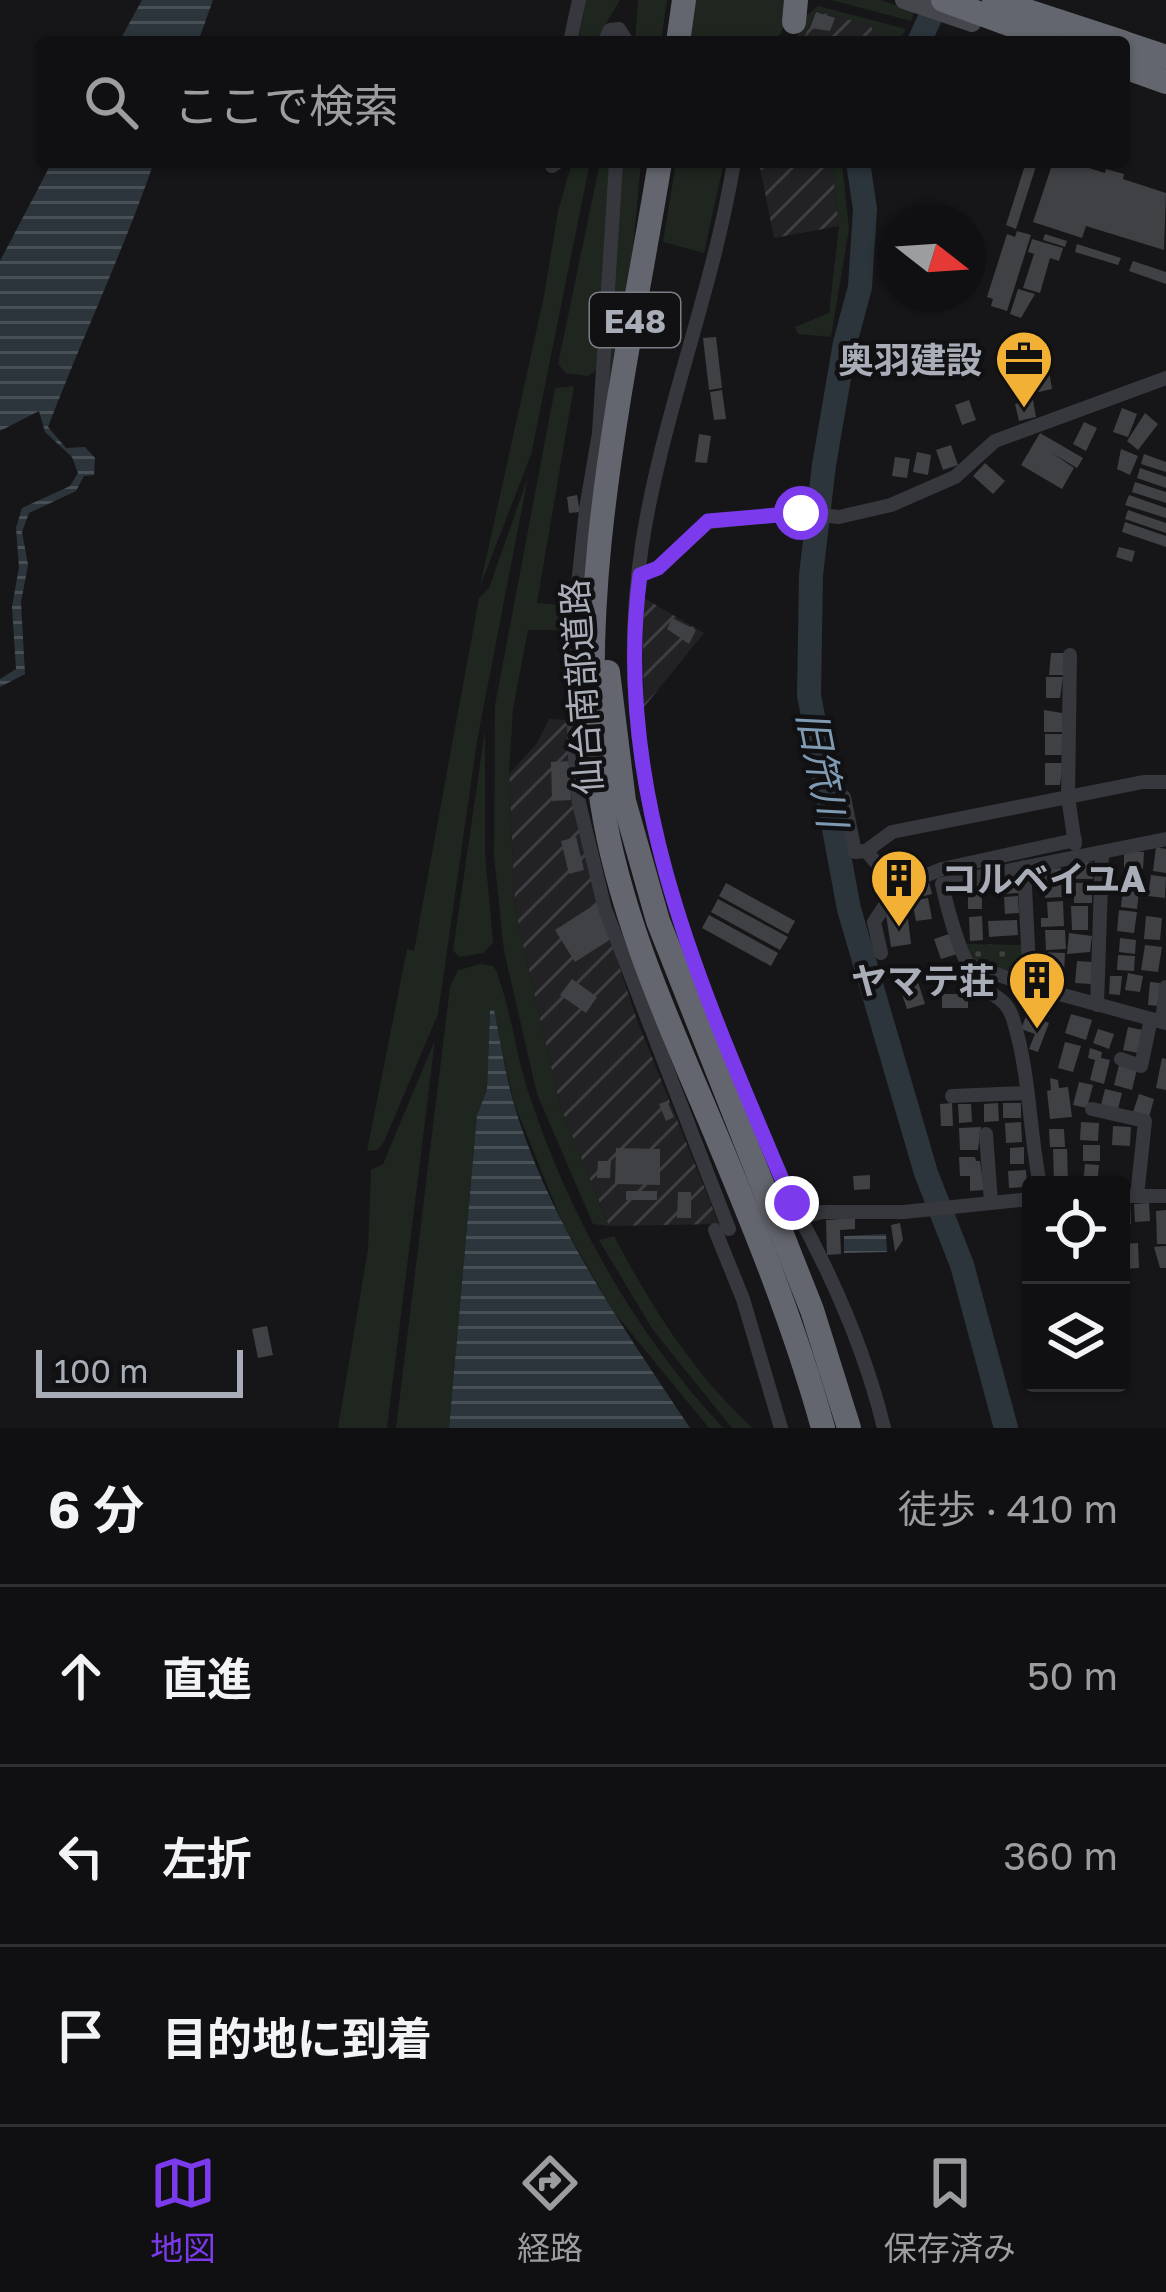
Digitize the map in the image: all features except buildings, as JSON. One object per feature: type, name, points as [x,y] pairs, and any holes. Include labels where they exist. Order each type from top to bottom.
[{"type":"highway","points":[[679,36],[684,0]]},
{"type":"highway","points":[[943,0],[1105,36]]},
{"type":"highway","points":[[1031,0],[1084,29]]},
{"type":"highway","points":[[994,12],[1045,36]]},
{"type":"highway","points":[[1130,44],[1166,57]]},
{"type":"highway","points":[[1130,69],[1166,82]]},
{"type":"highway","name":"仙台南部道路","points":[[659,168],[596,569],[595,734],[607,825],[639,944],[761,1242],[823,1428]]},
{"type":"highway","name":"仙台南部道路","points":[[610,477],[606,651],[624,801],[658,921],[812,1310],[849,1428]]},
{"type":"street","points":[[571,36],[579,0]]},
{"type":"street","points":[[793,18],[808,0]]},
{"type":"street","points":[[904,0],[994,12],[1021,36]]},
{"type":"street","points":[[616,168],[599,433],[574,614],[579,802],[605,908],[722,1230],[781,1428]]},
{"type":"street","points":[[732,168],[663,443],[642,547],[634,622],[640,754],[658,852],[693,968],[866,1364],[884,1428]]},
{"type":"street","points":[[640,575],[658,568],[708,521],[801,513],[839,517],[891,505],[955,477],[995,441],[1166,378]]},
{"type":"street","points":[[1070,655],[1068,799],[1075,843]]},
{"type":"street","points":[[844,797],[855,852],[868,853],[892,832],[1143,782],[1166,782]]},
{"type":"street","points":[[881,953],[874,922],[894,884],[942,869],[1075,843],[1102,852],[1166,838]]},
{"type":"street","points":[[1039,1176],[1012,1016],[1001,997],[978,984],[950,920],[942,884],[1024,867],[1075,843]]},
{"type":"street","points":[[1097,1005],[1102,852]]},
{"type":"street","points":[[868,853],[894,884]]},
{"type":"street","points":[[1024,867],[1030,986]]},
{"type":"street","points":[[971,965],[1160,1021]]},
{"type":"street","points":[[1121,1060],[1141,1066],[1160,1021],[1166,987]]},
{"type":"street","points":[[952,1096],[978,1101],[1027,1093]]},
{"type":"street","points":[[1092,1109],[1145,1121],[1130,1191]]},
{"type":"street","points":[[986,1134],[991,1202]]},
{"type":"street","points":[[1130,1196],[1166,1196]]},
{"type":"street","points":[[800,1218],[822,1212],[911,1211],[1022,1200]]},
{"type":"shaded area","points":[[142,0],[213,0],[200,36],[122,36]]},
{"type":"shaded area","points":[[586,0],[620,0],[599,36],[579,36]]},
{"type":"shaded area","points":[[638,0],[667,0],[662,36],[635,36]]},
{"type":"shaded area","points":[[694,0],[788,0],[778,36],[689,36]]},
{"type":"shaded area","points":[[831,0],[880,0],[915,11],[911,21]]},
{"type":"shaded area","points":[[818,6],[906,29],[902,36],[877,36],[870,25],[816,11],[805,36],[797,36],[805,17]]},
{"type":"shaded area","points":[[816,11],[870,25],[877,36],[805,36]]},
{"type":"shaded area","points":[[49,168],[152,168],[48,427],[66,448],[85,447],[95,458],[94,475],[84,476],[76,491],[29,513],[22,532],[28,565],[21,602],[25,674],[0,687],[0,679],[16,669],[12,607],[19,567],[16,528],[22,508],[70,486],[78,473],[72,457],[45,432],[39,411],[0,431],[0,261]]},
{"type":"shaded area","points":[[570,168],[589,168],[531,455],[480,586],[544,296]]},
{"type":"shaded area","points":[[599,168],[612,168],[596,370],[588,376],[566,373],[558,364]]},
{"type":"shaded area","points":[[622,168],[640,168],[633,248],[606,422]]},
{"type":"shaded area","points":[[675,168],[723,168],[704,253],[663,242]]},
{"type":"shaded area","points":[[760,168],[833,168],[839,226],[774,238]]},
{"type":"shaded area","points":[[833,168],[843,168],[849,229],[831,337],[798,334],[795,327],[829,313],[839,226]]},
{"type":"shaded area","points":[[574,386],[537,603],[565,605],[565,630],[528,630],[513,709],[509,774],[515,910],[560,1106],[609,1226],[593,1224],[537,1094],[504,951],[494,856],[495,705],[555,388]]},
{"type":"shaded area","points":[[528,477],[477,741],[438,1014],[384,1142],[377,1150],[367,1151],[407,949],[414,951],[479,598],[489,588]]},
{"type":"shaded area","points":[[644,598],[704,633],[644,707],[643,640]]},
{"type":"shaded area","points":[[549,719],[568,720],[598,902],[637,1020],[719,1224],[609,1226],[560,1106],[515,910],[509,774],[537,743]]},
{"type":"shaded area","points":[[485,730],[485,853],[493,942],[484,953],[460,957],[453,951]]},
{"type":"shaded area","points":[[967,944],[1022,945],[1024,974],[974,963]]},
{"type":"shaded area","points":[[493,966],[497,973],[530,1097],[586,1230],[634,1314],[723,1428],[709,1428],[613,1311],[562,1222],[514,1103],[493,1010],[487,1090],[477,1115],[449,1428],[396,1428],[450,987],[458,970]]},
{"type":"shaded area","points":[[490,1010],[494,1010],[513,1101],[528,1145],[566,1230],[690,1428],[449,1428],[477,1115],[487,1090]]},
{"type":"shaded area","points":[[435,1040],[387,1428],[338,1428],[368,1249],[371,1170],[383,1164]]},
{"type":"shaded area","points":[[886,1234],[887,1252],[844,1253],[844,1236]]},
{"type":"shaded area","points":[[614,1236],[675,1338],[753,1428],[732,1428],[653,1330],[599,1240]]},
{"type":"waterway","name":"旧笊川","points":[[922,36],[938,0]]},
{"type":"waterway","name":"旧笊川","points":[[859,168],[865,209],[860,287],[845,343],[824,465],[811,575],[809,695],[849,909],[926,1173],[962,1265],[1006,1428]]},
{"type":"place","name":"奥羽建設","points":[[1024,410]]},
{"type":"place","name":"コルベイユA","points":[[899,929]]},
{"type":"place","name":"ヤマテ荘","points":[[1037,1031]]},
{"type":"route","points":[[792,1203],[693,968],[658,852],[640,754],[634,622],[640,575],[658,568],[708,521],[801,513]]}]
